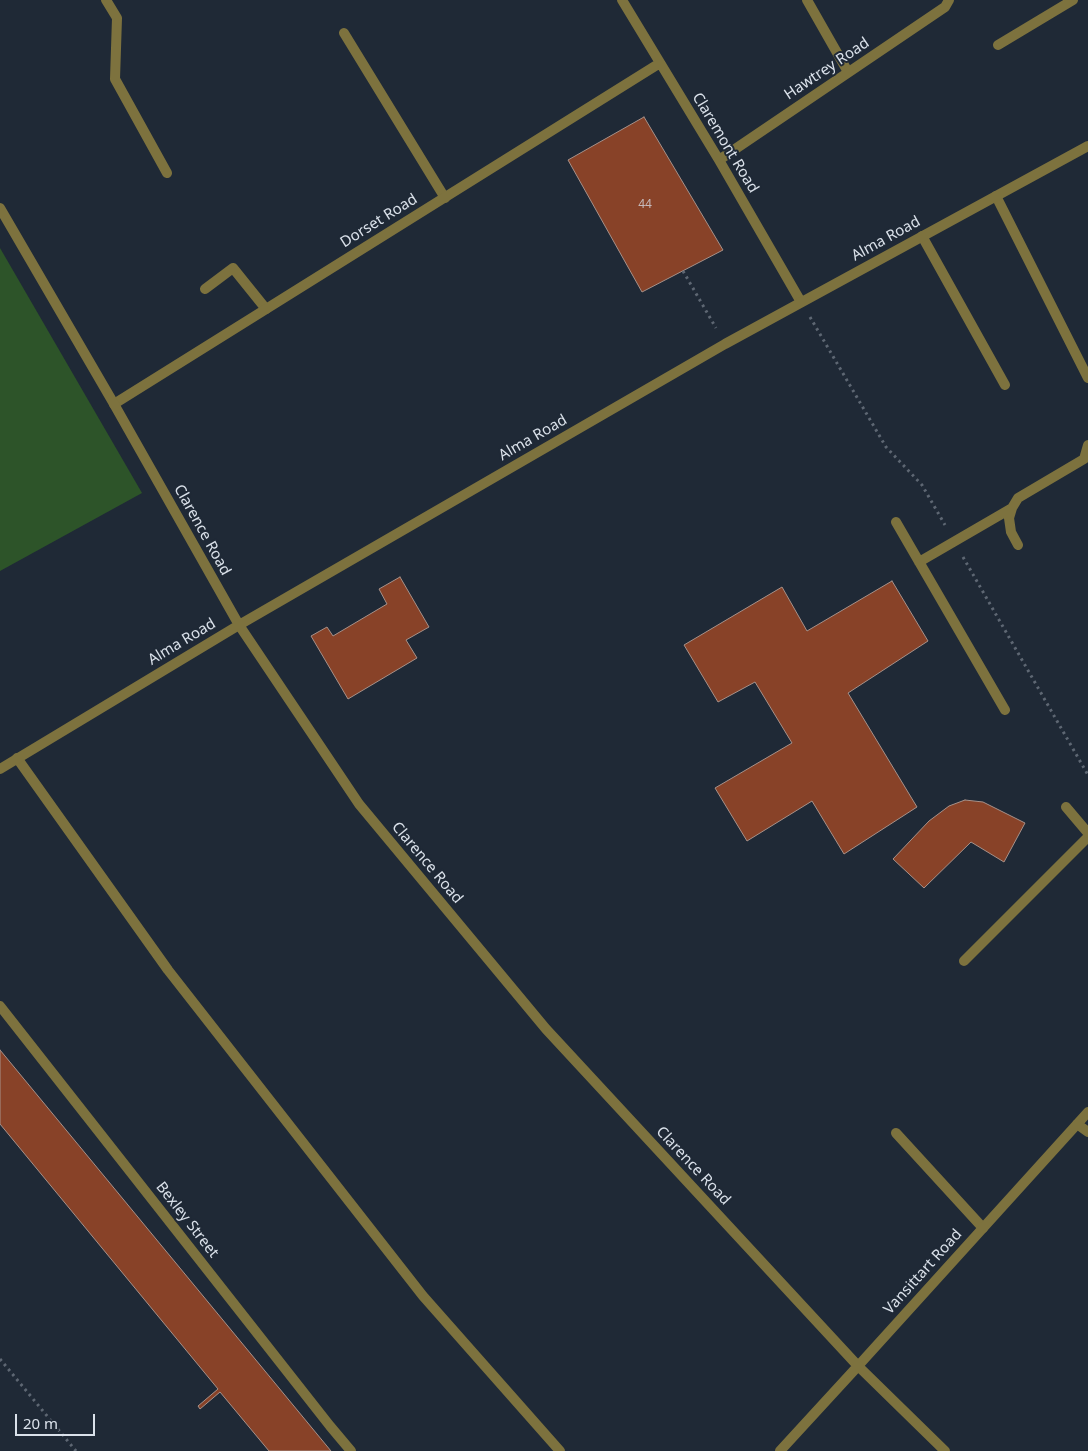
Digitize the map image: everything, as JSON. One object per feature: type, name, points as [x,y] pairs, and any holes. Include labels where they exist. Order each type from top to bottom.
[{"type":"street","points":[[106,0],[117,18],[115,79],[167,173]]},
{"type":"street","name":"Claremont Road","points":[[622,0],[719,160],[801,302]]},
{"type":"street","points":[[807,0],[848,72]]},
{"type":"street","name":"Hawtrey Road","points":[[719,160],[945,7],[949,0]]},
{"type":"street","points":[[998,45],[1073,0]]},
{"type":"street","points":[[344,32],[445,198]]},
{"type":"street","name":"Dorset Road","points":[[114,404],[660,63]]},
{"type":"street","name":"Alma Road","points":[[0,769],[239,625],[725,344],[1088,146]]},
{"type":"street","points":[[996,196],[1088,378]]},
{"type":"street","name":"Clarence Road","points":[[0,208],[239,625],[359,804],[546,1029],[858,1366],[945,1451]]},
{"type":"street","points":[[922,236],[1006,386]]},
{"type":"street","points":[[204,289],[233,268],[266,309]]},
{"type":"street","points":[[1018,545],[1012,532],[1009,518],[1018,498],[1086,460],[1088,445]]},
{"type":"street","points":[[919,562],[1012,508]]},
{"type":"street","points":[[896,522],[1005,710]]},
{"type":"street","points":[[17,758],[168,970],[423,1296],[560,1451]]},
{"type":"street","points":[[1066,807],[1088,833]]},
{"type":"street","points":[[964,961],[1088,837]]},
{"type":"street","name":"Bexley Street","points":[[0,1006],[351,1451]]},
{"type":"street","name":"Vansittart Road","points":[[780,1451],[1088,1112]]},
{"type":"street","points":[[1076,1124],[1088,1132]]},
{"type":"street","points":[[896,1133],[982,1228]]},
{"type":"path","points":[[683,271],[725,344]]},
{"type":"path","points":[[0,1359],[76,1451]]},
{"type":"green space","points":[[0,248],[142,493],[0,571]]},
{"type":"building","points":[[644,117],[723,250],[642,292],[568,160]]},
{"type":"building","points":[[400,577],[429,627],[406,640],[417,658],[348,699],[311,636],[327,627],[333,636],[387,604],[379,589]]},
{"type":"building","points":[[892,581],[928,641],[848,693],[917,807],[844,854],[812,801],[747,841],[715,788],[792,743],[755,682],[718,702],[684,645],[782,587],[807,631]]},
{"type":"building","points":[[965,800],[983,802],[1025,823],[1004,862],[971,842],[924,888],[893,859],[929,821],[949,806]]},
{"type":"building","points":[[0,1050],[331,1451],[269,1451],[220,1392],[200,1409],[198,1406],[218,1389],[0,1124]]}]
